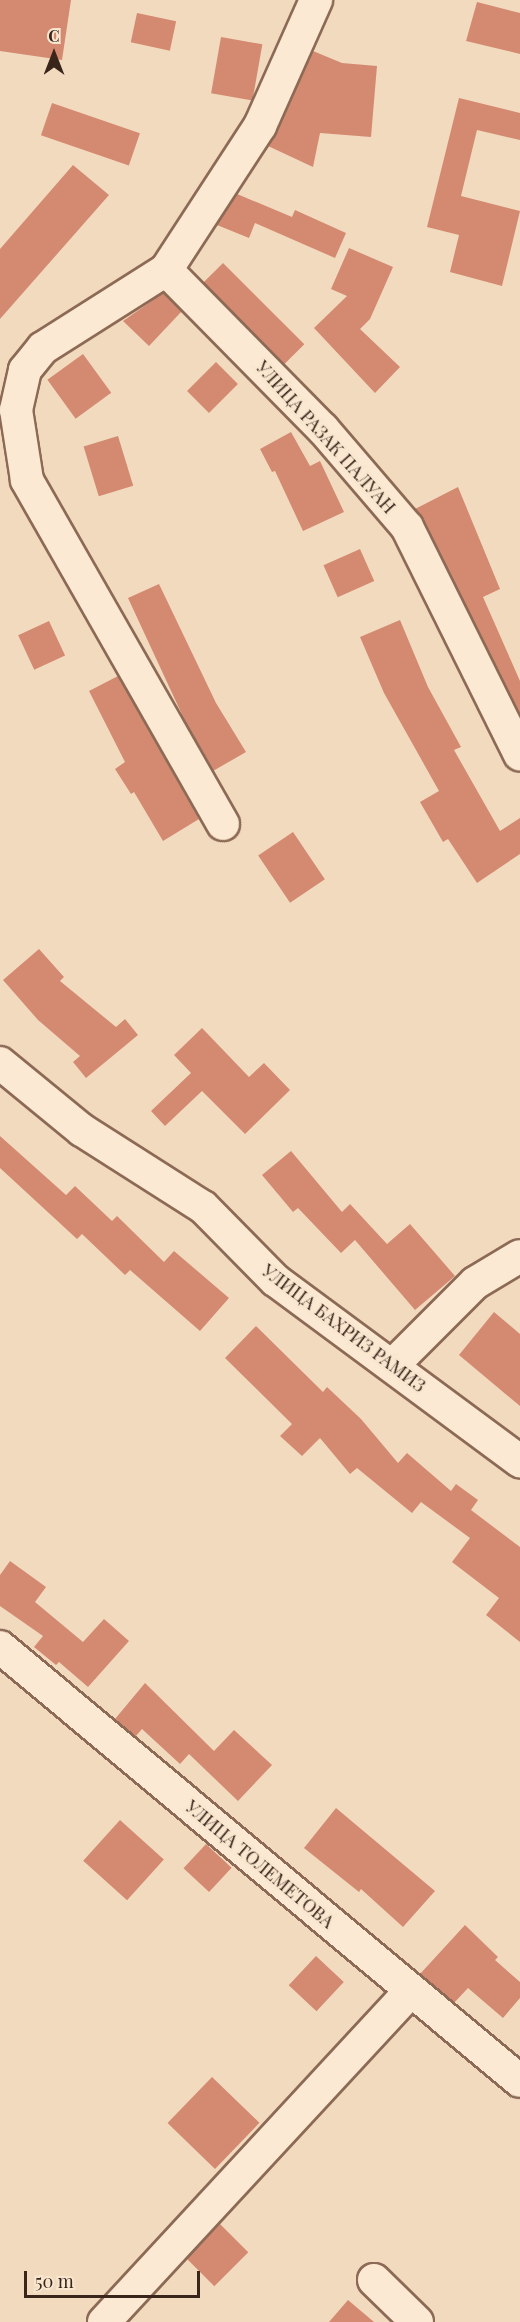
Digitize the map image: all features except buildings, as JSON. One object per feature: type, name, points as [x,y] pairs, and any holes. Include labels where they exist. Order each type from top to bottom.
[{"type":"street","points":[[224,824],[27,480],[16,410],[25,370],[43,348],[166,270],[260,126],[316,0]]},
{"type":"street","name":"УЛИЦА РАЗАК ПАЛУАН","points":[[166,270],[323,429],[407,527],[520,755]]},
{"type":"street","name":"УЛИЦА БАХРИЗ РАМИЗ","points":[[1,1066],[82,1130],[203,1208],[275,1280],[520,1461]]},
{"type":"street","points":[[393,1365],[475,1283],[520,1256]]},
{"type":"street","name":"УЛИЦА ТОЛЕМЕТОВА","points":[[0,1647],[520,2081]]},
{"type":"street","points":[[104,2322],[411,1990]]},
{"type":"street","points":[[374,2280],[417,2322]]}]
